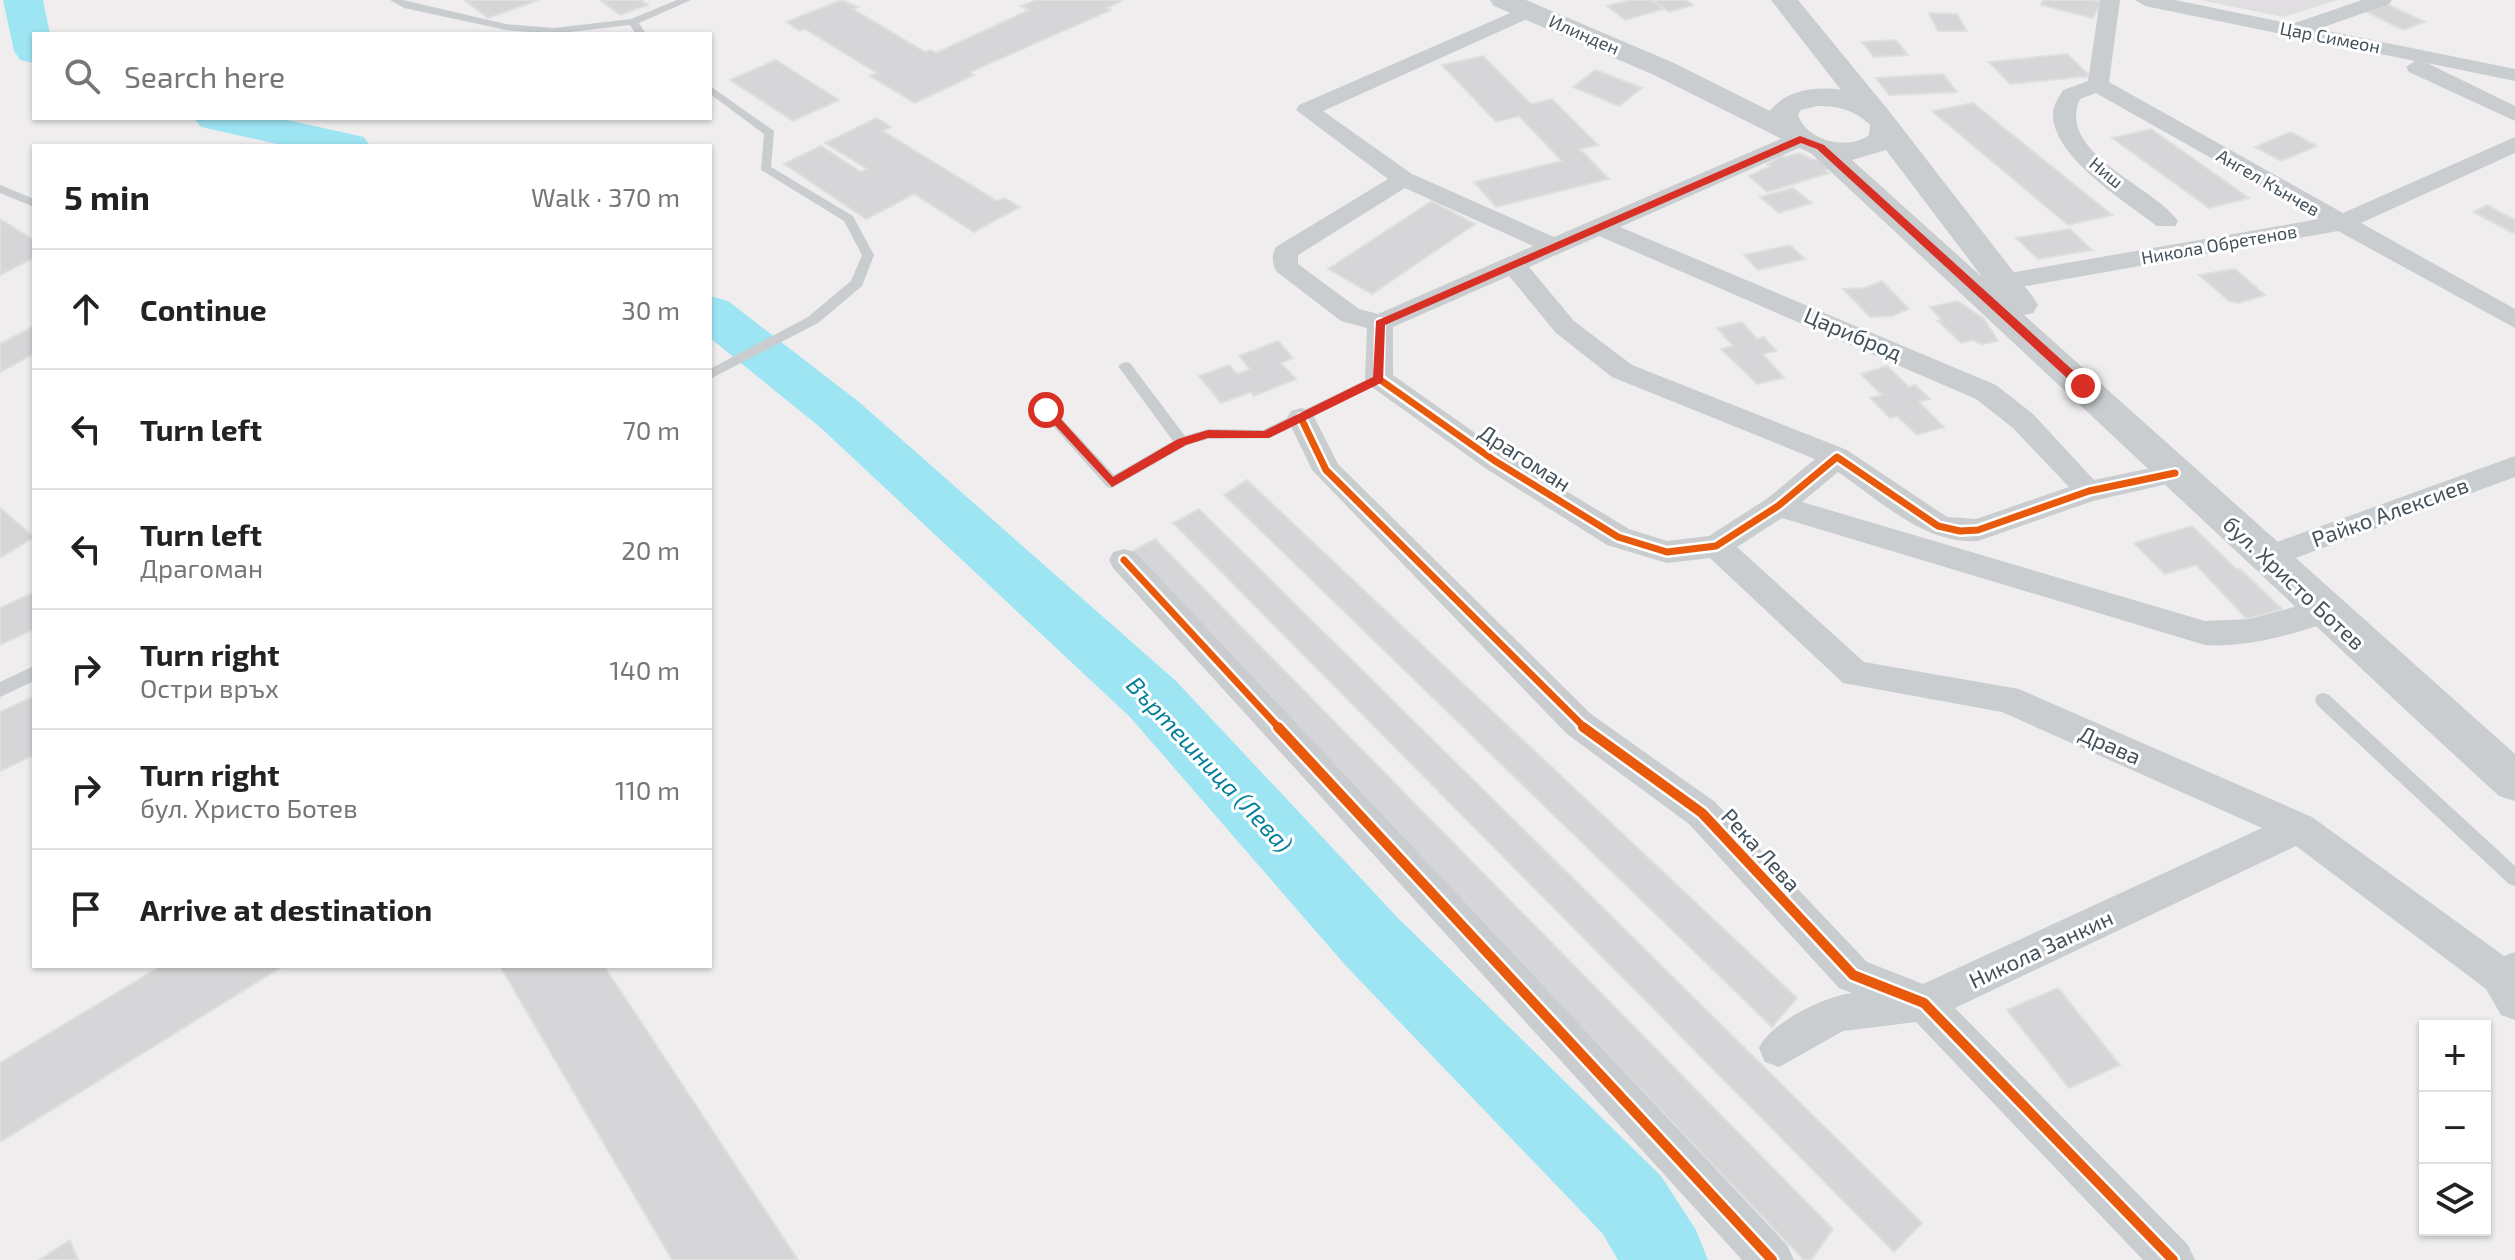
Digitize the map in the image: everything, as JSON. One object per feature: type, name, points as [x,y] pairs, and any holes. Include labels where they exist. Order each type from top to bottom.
[{"type":"street","name":"Илинден","points":[[1503,0],[1664,69],[1805,140]]},
{"type":"street","name":"бул. Христо Ботев","points":[[1784,0],[2004,282],[2076,380]]},
{"type":"street","points":[[2098,85],[2110,0]]},
{"type":"street","name":"Цар Симеон","points":[[2145,0],[2515,75]]},
{"type":"street","points":[[2294,30],[2382,0]]},
{"type":"street","points":[[1529,11],[1307,110],[1404,179],[1555,247]]},
{"type":"street","points":[[2373,46],[2515,114]]},
{"type":"street","points":[[1824,52],[1831,83],[1784,110],[1783,118],[1805,140],[1844,151],[1866,149],[1881,141],[1879,121]]},
{"type":"street","name":"Илинден","points":[[1664,69],[1803,100],[1846,100],[1879,121]]},
{"type":"street","name":"Ниш","points":[[2098,85],[2071,95],[2064,113],[2069,133],[2087,159],[2166,221]]},
{"type":"street","name":"Ангел Кънчев","points":[[2098,85],[2515,320]]},
{"type":"street","points":[[1404,179],[1285,252],[1286,267],[1350,315],[1380,323],[1805,140]]},
{"type":"street","name":"бул. Христо Ботев","points":[[1805,140],[2076,380],[2266,558],[2515,782]]},
{"type":"street","name":"Никола Обретенов","points":[[2004,282],[2340,223],[2515,144]]},
{"type":"street","name":"Цариброд","points":[[1599,227],[1986,392],[2023,421],[2080,481]]},
{"type":"street","points":[[1513,265],[1565,327],[1622,371],[1837,457],[1938,526],[1960,531],[1978,530],[2089,491],[2175,473]]},
{"type":"street","points":[[1379,379],[1380,323]]},
{"type":"street","name":"Драгоман","points":[[1379,379],[1495,461],[1618,537],[1667,552],[1716,546]]},
{"type":"street","name":"Река Лева","points":[[1301,418],[1326,470],[1579,724],[1702,813],[1853,975],[1924,1003],[2173,1260]]},
{"type":"street","points":[[1716,546],[1778,506],[1837,457]]},
{"type":"street","name":"Райко Алексиев","points":[[2266,558],[2515,466]]},
{"type":"street","points":[[1778,506],[2205,633],[2233,636],[2324,611]]},
{"type":"street","name":"Драва","points":[[1716,546],[1855,674],[2007,699],[2299,828],[2510,983]]},
{"type":"street","points":[[1124,560],[1772,1260]]},
{"type":"street","name":"Никола Занкин","points":[[1779,1048],[1837,1013],[1924,1003],[2299,828]]},
{"type":"lane","points":[[395,0],[408,6],[506,27],[554,31],[633,22],[686,0]]},
{"type":"lane","points":[[633,22],[640,32]]},
{"type":"lane","points":[[712,90],[770,133],[765,168],[849,219],[868,255],[857,283],[813,320],[716,372]]},
{"type":"lane","points":[[0,189],[32,202]]},
{"type":"lane","points":[[1125,366],[1182,442]]},
{"type":"lane","points":[[1046,410],[1112,483],[1182,442],[1208,434],[1265,435],[1379,379]]},
{"type":"lane","points":[[0,690],[32,674]]},
{"type":"lane","points":[[2323,700],[2515,878]]},
{"type":"shaded area","points":[[2200,0],[2338,0],[2283,17]]},
{"type":"building","points":[[464,0],[539,0],[488,18]]},
{"type":"building","points":[[600,0],[641,0],[648,5],[620,15]]},
{"type":"building","points":[[842,0],[858,7],[853,9],[925,52],[931,50],[936,53],[1029,10],[1021,6],[1036,0],[1123,0],[1107,8],[1111,10],[970,72],[974,75],[915,103],[870,76],[877,73],[805,29],[800,31],[786,22]]},
{"type":"building","points":[[1631,0],[1652,0],[1664,9],[1625,20],[1607,6]]},
{"type":"building","points":[[1652,0],[1686,0],[1693,5],[1669,12]]},
{"type":"building","points":[[2043,0],[2101,2],[2093,18],[2041,5]]},
{"type":"building","points":[[2385,3],[2425,22],[2403,30],[2363,10]]},
{"type":"building","points":[[1929,13],[1957,14],[1967,31],[1938,31]]},
{"type":"building","points":[[1896,40],[1908,55],[1874,57],[1862,42]]},
{"type":"building","points":[[2067,54],[2090,76],[2010,84],[1989,62]]},
{"type":"building","points":[[1483,56],[1531,104],[1552,99],[1598,145],[1580,149],[1609,179],[1496,207],[1474,182],[1562,161],[1519,116],[1496,122],[1442,65]]},
{"type":"building","points":[[776,60],[839,100],[793,121],[730,80]]},
{"type":"building","points":[[1596,70],[1642,88],[1619,106],[1573,87]]},
{"type":"building","points":[[1943,74],[1957,92],[1889,95],[1876,78]]},
{"type":"building","points":[[1973,103],[2112,215],[2068,225],[1932,111]]},
{"type":"building","points":[[877,118],[891,127],[883,131],[997,201],[1004,198],[1020,207],[974,232],[914,194],[866,219],[784,164],[821,146],[861,172],[867,169],[825,143]]},
{"type":"building","points":[[2151,129],[2249,198],[2209,208],[2112,138]]},
{"type":"building","points":[[2291,132],[2317,146],[2281,161],[2255,147]]},
{"type":"building","points":[[1799,153],[1813,160],[1818,159],[1830,169],[1825,170],[1829,173],[1767,192],[1749,176],[1782,156]]},
{"type":"building","points":[[1793,188],[1812,203],[1779,213],[1760,197]]},
{"type":"building","points":[[1432,201],[1475,224],[1372,294],[1328,269]]},
{"type":"building","points":[[2487,205],[2515,220],[2515,234],[2473,212]]},
{"type":"building","points":[[0,219],[32,239],[32,259],[0,275]]},
{"type":"building","points":[[2070,229],[2092,250],[2038,259],[2016,238]]},
{"type":"building","points":[[1790,245],[1805,259],[1758,270],[1744,255]]},
{"type":"building","points":[[2235,269],[2265,295],[2239,303],[2229,301],[2199,275]]},
{"type":"building","points":[[1882,281],[1909,309],[1892,316],[1870,317],[1843,289],[1864,288]]},
{"type":"building","points":[[1958,301],[1984,319],[1998,341],[1961,343],[1938,321],[1942,320],[1930,307]]},
{"type":"building","points":[[1742,322],[1757,339],[1764,337],[1776,351],[1763,354],[1784,378],[1757,384],[1721,349],[1733,346],[1717,328]]},
{"type":"building","points":[[32,327],[32,355],[0,372],[0,344]]},
{"type":"building","points":[[1278,341],[1293,358],[1281,363],[1296,379],[1254,396],[1251,392],[1221,403],[1199,376],[1229,365],[1237,374],[1250,369],[1239,356]]},
{"type":"building","points":[[1887,366],[1909,387],[1915,385],[1930,399],[1919,402],[1944,427],[1917,435],[1897,416],[1890,418],[1870,398],[1882,395],[1861,374]]},
{"type":"building","points":[[1247,480],[1797,998],[1772,1027],[1224,495]]},
{"type":"building","points":[[0,508],[32,538],[0,558]]},
{"type":"building","points":[[1199,509],[1922,1223],[1894,1252],[1173,523]]},
{"type":"building","points":[[2192,526],[2282,609],[2247,619],[2196,565],[2165,574],[2134,543]]},
{"type":"building","points":[[1155,539],[1833,1229],[1811,1260],[1804,1260],[1127,554]]},
{"type":"building","points":[[32,593],[32,630],[0,645],[0,608]]},
{"type":"building","points":[[32,697],[32,756],[0,771],[0,712]]},
{"type":"building","points":[[158,968],[280,968],[0,1142],[0,1063]]},
{"type":"building","points":[[501,968],[605,968],[798,1260],[672,1260]]},
{"type":"building","points":[[2058,988],[2120,1065],[2069,1088],[2007,1010]]},
{"type":"building","points":[[70,1240],[78,1260],[39,1260]]},
{"type":"waterway","name":"Въртешница (Лева)","points":[[23,0],[32,42]]},
{"type":"waterway","name":"Въртешница (Лева)","points":[[225,120],[339,144]]},
{"type":"waterway","name":"Въртешница (Лева)","points":[[712,314],[840,415],[1153,699],[1372,942],[1632,1205],[1666,1260]]},
{"type":"cycle path","points":[[1380,323],[1379,379],[1495,461],[1618,537],[1667,552],[1716,546],[1778,506],[1837,457],[1938,526],[1960,531],[1978,530],[2089,491],[2175,473]]},
{"type":"cycle path","points":[[1301,418],[1326,470],[1579,724],[1702,813],[1853,975],[1924,1003],[2173,1260]]},
{"type":"cycle path","points":[[1124,560],[1772,1260]]},
{"type":"route","points":[[1046,410],[1112,483],[1182,442],[1208,434],[1265,435],[1379,379],[1380,323],[1800,139],[1821,147],[2083,386]]}]
